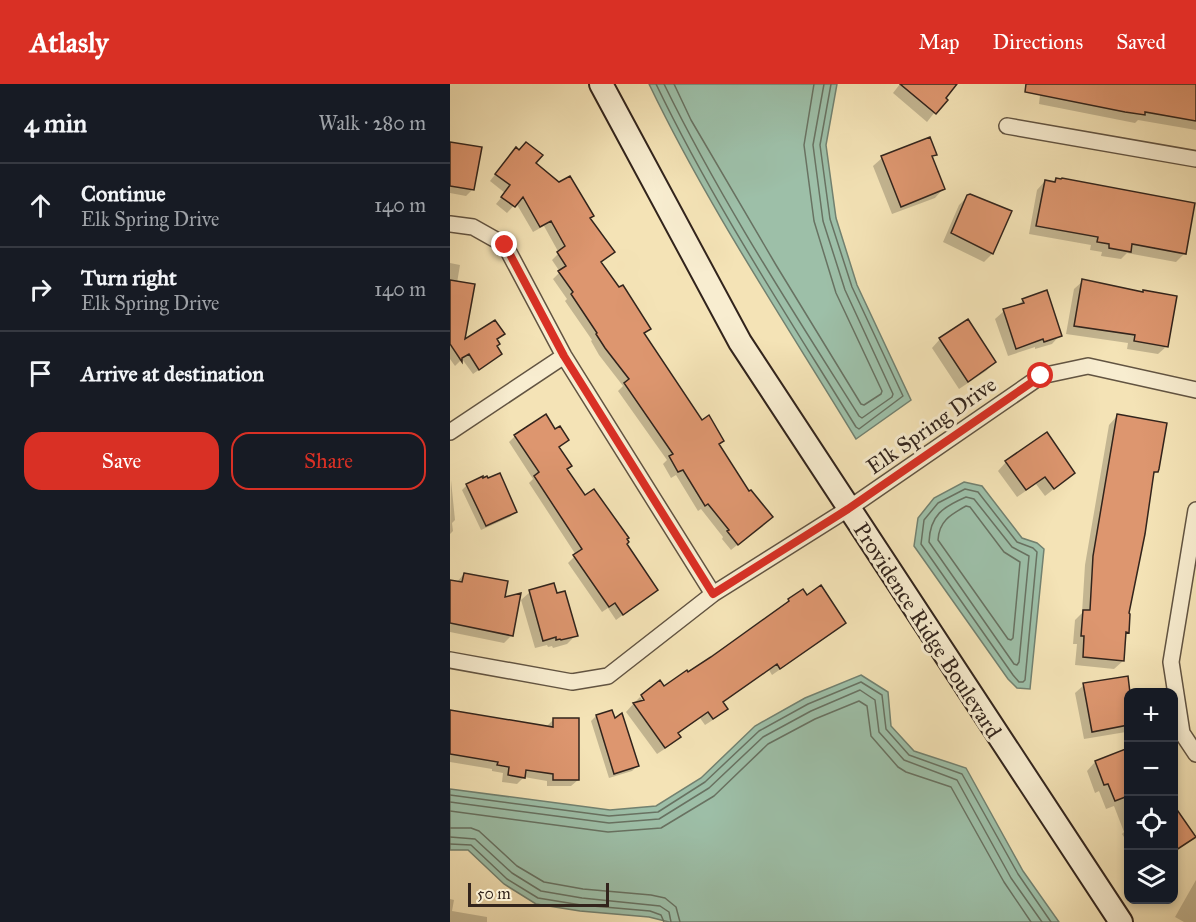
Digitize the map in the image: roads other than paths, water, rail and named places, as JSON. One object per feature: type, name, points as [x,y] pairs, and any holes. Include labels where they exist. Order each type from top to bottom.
[{"type":"street","name":"Providence Ridge Boulevard","points":[[601,84],[740,342],[1121,922]]},
{"type":"street","points":[[1008,126],[1196,159]]},
{"type":"street","points":[[450,224],[473,227],[505,245],[564,356],[713,594]]},
{"type":"street","points":[[450,432],[564,356]]},
{"type":"street","name":"Elk Spring Drive","points":[[450,660],[572,682],[608,676],[713,594],[848,509],[1041,376],[1088,366],[1196,390]]},
{"type":"street","points":[[1196,510],[1171,662],[1182,733],[1196,754]]},
{"type":"water","points":[[649,84],[837,84],[826,145],[836,218],[857,285],[911,400],[856,439],[722,220]]},
{"type":"water","points":[[964,482],[982,486],[1022,538],[1037,543],[1044,549],[1030,689],[1017,688],[1008,679],[914,546],[918,518],[934,498]]},
{"type":"water","points":[[861,675],[888,692],[891,726],[914,751],[966,768],[1023,871],[1059,922],[669,922],[649,917],[580,911],[536,904],[504,884],[468,850],[450,850],[450,789],[610,810],[656,806],[701,778],[755,726],[805,698]]}]
